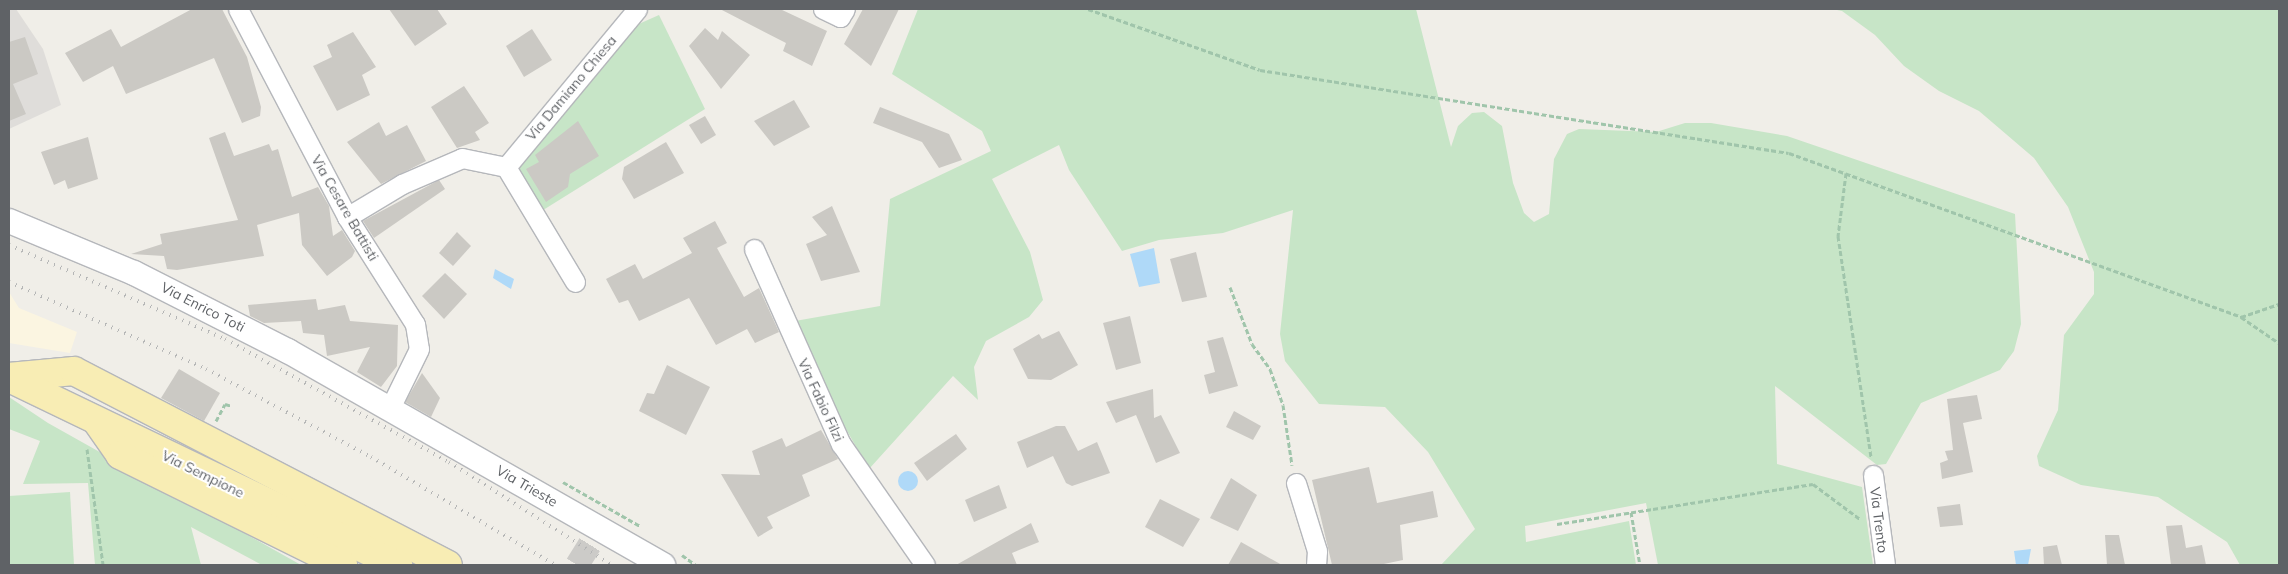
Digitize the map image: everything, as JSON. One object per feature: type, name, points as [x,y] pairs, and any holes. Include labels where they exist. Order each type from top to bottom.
[{"type":"main road","points":[[9,377],[74,371],[448,565]]},
{"type":"main road","name":"Via Sempione","points":[[9,377],[92,434],[398,565]]},
{"type":"main road","points":[[92,434],[125,458],[343,565]]},
{"type":"street","name":"Via Cesare Battisti","points":[[238,9],[347,217],[415,324],[418,349],[390,408]]},
{"type":"street","name":"Via Damiano Chiesa","points":[[506,167],[637,9]]},
{"type":"street","points":[[823,9],[840,17],[845,9]]},
{"type":"street","points":[[347,217],[402,184],[462,158],[506,167],[575,282]]},
{"type":"street","name":"Via Enrico Toti","points":[[9,222],[182,296],[390,408]]},
{"type":"street","name":"Via Fabio Filzi","points":[[754,249],[841,444],[925,565]]},
{"type":"street","name":"Via Trieste","points":[[390,408],[598,531],[663,565]]},
{"type":"street","name":"Via Trento","points":[[1873,475],[1884,557]]},
{"type":"street","points":[[1296,483],[1317,550],[1316,565]]},
{"type":"path","points":[[1088,9],[1260,70],[1789,153],[2241,318],[2279,343]]},
{"type":"path","points":[[1846,174],[1838,236],[1873,475]]},
{"type":"path","points":[[1230,286],[1252,344],[1270,369],[1282,405],[1296,483]]},
{"type":"path","points":[[2241,318],[2279,304]]},
{"type":"path","points":[[92,434],[103,565]]},
{"type":"path","points":[[1557,524],[1813,484],[1854,512],[1884,557]]},
{"type":"path","points":[[1631,512],[1640,565]]},
{"type":"shaded area","points":[[9,9],[16,9],[43,49],[61,105],[9,129]]},
{"type":"shaded area","points":[[9,292],[19,308],[77,332],[70,353],[9,343]]},
{"type":"green space","points":[[918,9],[1416,9],[1451,147],[1458,126],[1472,113],[1484,112],[1502,126],[1513,183],[1524,213],[1534,222],[1549,214],[1554,159],[1567,134],[1579,129],[1656,132],[1685,123],[1711,123],[1787,136],[2015,214],[2021,324],[2014,351],[2000,370],[1921,403],[1886,464],[1877,465],[1775,386],[1777,464],[1862,487],[1873,565],[1658,565],[1646,503],[1525,526],[1526,542],[1629,521],[1636,565],[1441,565],[1475,529],[1428,452],[1385,407],[1319,404],[1285,361],[1280,334],[1293,210],[1223,233],[1159,240],[1122,251],[1069,170],[1059,145],[992,179],[1030,252],[1043,300],[1029,317],[986,341],[974,367],[978,400],[953,376],[869,469],[832,405],[795,321],[880,306],[890,199],[991,151],[982,131],[892,74]]},
{"type":"green space","points":[[1832,9],[2279,9],[2279,565],[2240,565],[2227,542],[2158,497],[2081,485],[2039,466],[2037,456],[2058,410],[2064,335],[2094,294],[2094,272],[2068,207],[2034,158],[1979,111],[1939,91],[1904,66],[1875,35],[1842,11]]},
{"type":"green space","points":[[659,15],[705,109],[540,212],[518,170],[522,156],[632,27]]},
{"type":"green space","points":[[9,397],[48,423],[301,565],[262,565],[191,527],[201,565],[95,565],[88,483],[23,484],[40,441],[9,429]]},
{"type":"green space","points":[[70,492],[74,565],[9,565],[9,496]]},
{"type":"water","points":[[1154,248],[1160,283],[1139,287],[1130,254]]},
{"type":"water","points":[[495,269],[514,279],[511,289],[493,278]]},
{"type":"water","points":[[908,471],[915,474],[918,481],[915,488],[908,491],[901,488],[898,481],[901,474]]},
{"type":"water","points":[[2031,549],[2028,565],[2016,565],[2014,551]]},
{"type":"building","points":[[192,9],[222,9],[247,57],[261,107],[260,116],[242,123],[214,58],[126,94],[113,66],[83,82],[65,53],[111,29],[121,47]]},
{"type":"building","points":[[389,9],[437,9],[447,24],[415,46]]},
{"type":"building","points":[[720,9],[780,9],[827,31],[812,66],[783,51],[786,43]]},
{"type":"building","points":[[863,9],[899,9],[871,66],[844,44]]},
{"type":"building","points":[[705,28],[718,40],[722,31],[750,55],[721,89],[689,46]]},
{"type":"building","points":[[532,29],[552,60],[524,77],[506,46]]},
{"type":"building","points":[[353,32],[376,67],[362,75],[370,95],[337,111],[313,66],[332,57],[327,45]]},
{"type":"building","points":[[25,37],[38,74],[13,84],[26,114],[9,121],[9,42]]},
{"type":"building","points":[[464,86],[489,123],[475,132],[480,140],[457,148],[431,107]]},
{"type":"building","points":[[794,100],[810,127],[774,146],[754,121]]},
{"type":"building","points":[[880,107],[949,134],[962,160],[939,168],[922,142],[873,123]]},
{"type":"building","points":[[705,116],[716,135],[701,144],[689,125]]},
{"type":"building","points":[[578,121],[599,156],[570,174],[568,187],[546,202],[526,169],[539,162],[535,155]]},
{"type":"building","points":[[379,122],[386,136],[407,125],[426,161],[381,184],[347,142]]},
{"type":"building","points":[[225,132],[234,156],[269,144],[272,151],[278,149],[292,197],[318,187],[329,206],[333,236],[342,230],[355,251],[352,257],[327,276],[302,245],[299,213],[257,225],[264,256],[177,270],[167,269],[164,256],[131,254],[162,244],[160,234],[238,220],[209,138]]},
{"type":"building","points":[[88,137],[98,179],[68,189],[65,180],[54,185],[41,152]]},
{"type":"building","points":[[666,142],[684,173],[634,199],[622,179],[624,167]]},
{"type":"building","points":[[439,180],[445,189],[374,238],[363,221]]},
{"type":"building","points":[[832,206],[860,272],[821,281],[806,244],[827,235],[812,217]]},
{"type":"building","points":[[715,221],[727,243],[717,248],[744,297],[759,288],[779,332],[755,343],[747,329],[716,345],[689,298],[639,321],[628,300],[619,303],[606,279],[635,264],[643,279],[692,253],[683,238]]},
{"type":"building","points":[[457,232],[471,246],[453,266],[439,253]]},
{"type":"building","points":[[1196,252],[1207,297],[1182,302],[1170,259]]},
{"type":"building","points":[[445,273],[467,294],[444,319],[422,296]]},
{"type":"building","points":[[316,299],[318,310],[345,305],[350,321],[398,325],[397,366],[381,387],[357,372],[370,347],[327,356],[324,335],[303,333],[301,321],[264,323],[250,316],[248,305]]},
{"type":"building","points":[[1130,316],[1141,363],[1116,370],[1103,323]]},
{"type":"building","points":[[1059,331],[1078,365],[1051,380],[1028,379],[1013,349],[1039,334],[1042,339]]},
{"type":"building","points":[[1223,337],[1238,386],[1209,394],[1204,375],[1215,372],[1207,341]]},
{"type":"building","points":[[667,365],[710,387],[686,435],[639,411],[647,393],[654,394]]},
{"type":"building","points":[[179,369],[220,393],[204,421],[161,398]]},
{"type":"building","points":[[422,373],[440,398],[431,417],[405,402]]},
{"type":"building","points":[[1153,389],[1154,418],[1161,415],[1180,453],[1156,463],[1136,415],[1116,423],[1106,402]]},
{"type":"building","points":[[1977,395],[1982,419],[1963,423],[1973,472],[1942,479],[1940,463],[1948,460],[1945,451],[1953,450],[1947,399]]},
{"type":"building","points":[[1234,411],[1261,426],[1253,440],[1226,427]]},
{"type":"building","points":[[1056,426],[1065,426],[1078,451],[1097,442],[1110,473],[1072,486],[1066,483],[1053,456],[1027,468],[1017,442]]},
{"type":"building","points":[[821,430],[838,459],[802,475],[810,496],[767,517],[773,528],[758,537],[721,474],[760,475],[752,451],[782,438],[786,447]]},
{"type":"building","points":[[956,434],[967,449],[927,481],[914,463]]},
{"type":"building","points":[[1369,467],[1377,503],[1433,491],[1438,517],[1400,525],[1403,560],[1379,565],[1332,565],[1312,480]]},
{"type":"building","points":[[1231,478],[1257,495],[1238,531],[1210,518]]},
{"type":"building","points":[[999,485],[1007,508],[974,522],[965,500]]},
{"type":"building","points":[[1160,499],[1200,519],[1183,547],[1145,527]]},
{"type":"building","points":[[1960,504],[1963,525],[1940,527],[1937,507]]},
{"type":"building","points":[[1031,523],[1039,542],[1012,553],[1017,565],[956,565]]},
{"type":"building","points":[[2182,525],[2186,548],[2202,545],[2206,565],[2171,565],[2166,526]]},
{"type":"building","points":[[2105,535],[2119,535],[2125,565],[2107,565]]},
{"type":"building","points":[[1241,542],[1282,565],[1228,565]]},
{"type":"building","points":[[2057,545],[2062,565],[2044,565],[2043,547]]},
{"type":"tunnel","points":[[577,565],[595,536]]},
{"type":"railway","points":[[9,245],[225,339],[449,462],[612,565]]},
{"type":"railway","points":[[9,282],[206,369],[371,457],[555,565]]}]
